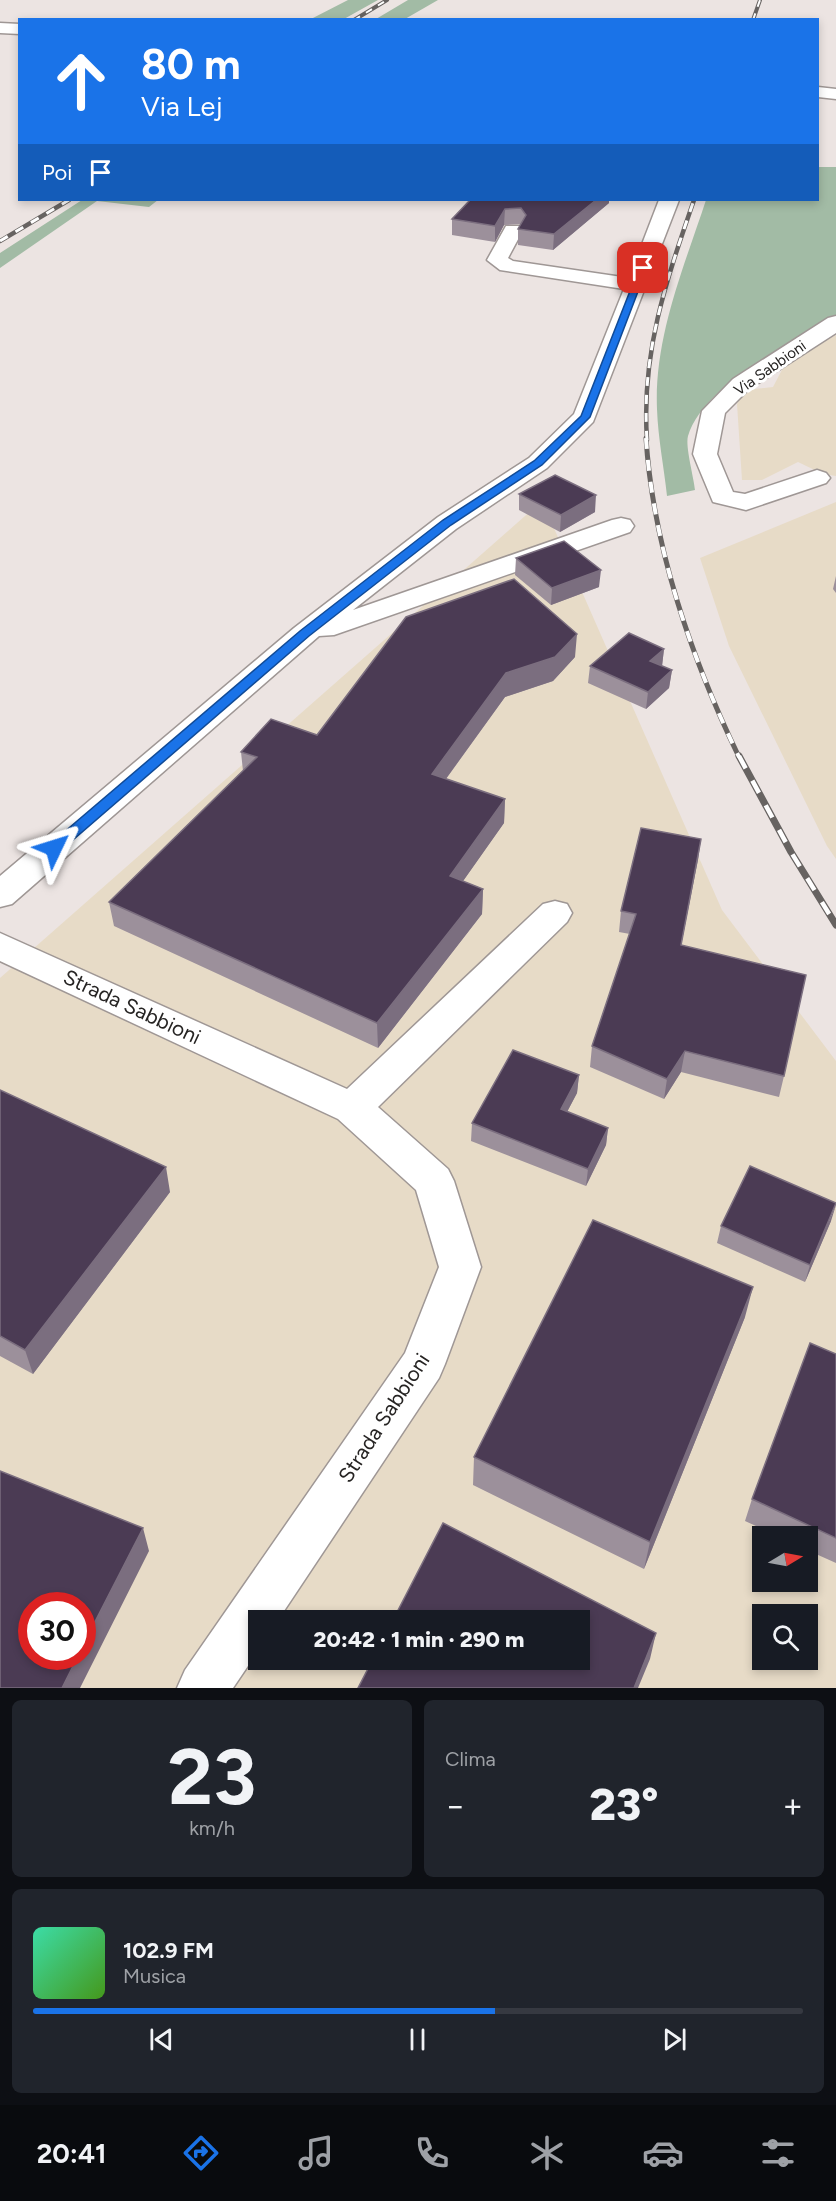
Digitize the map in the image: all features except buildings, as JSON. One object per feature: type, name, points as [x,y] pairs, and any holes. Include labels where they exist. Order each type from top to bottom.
[{"type":"street","points":[[0,28],[18,29]]},
{"type":"street","points":[[819,92],[836,94]]},
{"type":"street","points":[[0,895],[304,634],[447,523],[538,463],[585,417],[669,201]]},
{"type":"street","points":[[513,230],[497,260],[507,266],[636,285]]},
{"type":"street","name":"Via Sabbioni","points":[[817,478],[746,502],[722,496],[705,454],[714,411],[741,384],[836,323]]},
{"type":"street","points":[[304,634],[621,526]]},
{"type":"street","points":[[352,1108],[555,913]]},
{"type":"street","name":"Strada Sabbioni","points":[[0,946],[352,1108],[434,1181],[460,1267],[423,1364],[203,1688]]},
{"type":"shaded area","points":[[836,335],[836,476],[823,474],[798,462],[762,480],[742,480],[737,404],[744,390],[773,387],[785,364]]},
{"type":"shaded area","points":[[542,501],[722,910],[836,1061],[836,1688],[0,1688],[0,978]]},
{"type":"shaded area","points":[[836,502],[836,859],[827,846],[729,646],[700,558]]},
{"type":"green space","points":[[348,0],[378,0],[346,18],[313,18]]},
{"type":"green space","points":[[408,0],[438,0],[407,18],[378,18]]},
{"type":"green space","points":[[819,167],[836,167],[836,315],[752,366],[712,399],[697,417],[687,441],[695,490],[667,496],[657,409],[657,382],[665,329],[706,201],[819,201]]},
{"type":"green space","points":[[80,201],[97,201],[0,268],[0,253]]},
{"type":"green space","points":[[97,201],[157,201],[149,207]]},
{"type":"railway","points":[[357,18],[387,0]]},
{"type":"railway","points":[[754,18],[760,0]]},
{"type":"railway","points":[[0,241],[67,201]]},
{"type":"railway","points":[[647,440],[646,408],[652,347],[665,289],[694,201]]},
{"type":"railway","points":[[646,438],[650,479],[666,561],[691,642],[739,757]]},
{"type":"railway","points":[[739,756],[791,852],[836,925]]},
{"type":"route","points":[[54,848],[304,634],[447,523],[538,463],[585,417],[643,268]]}]
